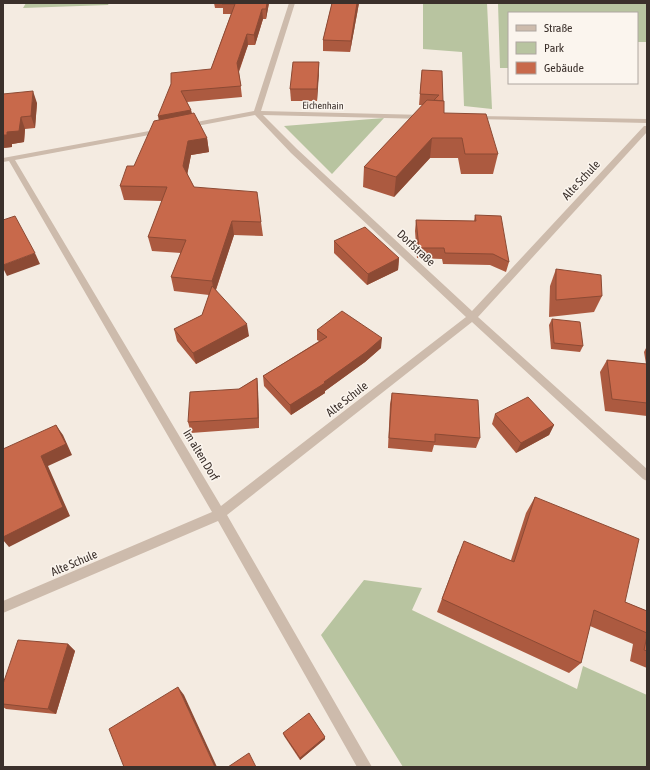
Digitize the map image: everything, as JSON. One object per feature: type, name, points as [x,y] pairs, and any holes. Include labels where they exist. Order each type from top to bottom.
[{"type":"street","points":[[257,113],[292,3]]},
{"type":"street","name":"Eichenhain","points":[[180,128],[257,113],[434,117]]},
{"type":"street","name":"Dorfstraße","points":[[257,113],[294,151],[472,317],[647,476]]},
{"type":"street","points":[[465,118],[647,121]]},
{"type":"street","name":"Alte Schule","points":[[3,607],[220,514],[472,317],[647,128]]},
{"type":"street","points":[[7,159],[164,130]]},
{"type":"street","name":"Im alten Dorf","points":[[7,159],[220,514],[365,767]]},
{"type":"green space","points":[[26,3],[109,3],[108,5],[23,8]]},
{"type":"green space","points":[[423,3],[487,3],[492,109],[464,106],[462,52],[423,49]]},
{"type":"green space","points":[[498,3],[647,3],[647,42],[638,42],[638,12],[508,12],[508,68],[500,68]]},
{"type":"green space","points":[[384,118],[332,174],[284,126]]},
{"type":"green space","points":[[364,580],[422,588],[412,610],[577,689],[583,666],[647,695],[647,767],[403,767],[321,635]]},
{"type":"building","points":[[222,3],[267,3],[266,9],[262,9],[254,35],[247,34],[237,63],[241,86],[181,91],[191,110],[158,116],[171,84],[171,73],[211,69],[235,4]]},
{"type":"building","points":[[332,3],[357,3],[351,41],[323,40]]},
{"type":"building","points":[[293,62],[319,62],[317,89],[290,89]]},
{"type":"building","points":[[422,70],[442,71],[443,101],[434,100],[439,95],[420,94]]},
{"type":"building","points":[[33,91],[31,116],[21,117],[19,131],[7,132],[7,135],[3,135],[3,94]]},
{"type":"building","points":[[427,100],[444,101],[444,113],[486,114],[498,154],[465,154],[462,138],[432,138],[396,177],[364,167]]},
{"type":"building","points":[[194,113],[207,138],[188,141],[183,166],[194,187],[257,192],[261,222],[232,221],[212,281],[171,277],[186,240],[148,237],[167,187],[120,186],[127,166],[134,166],[154,121]]},
{"type":"building","points":[[475,215],[501,216],[509,262],[493,254],[445,253],[444,248],[419,248],[416,220],[476,221]]},
{"type":"building","points":[[15,216],[35,253],[3,265],[3,220]]},
{"type":"building","points":[[365,227],[399,258],[368,274],[334,241]]},
{"type":"building","points":[[556,269],[601,275],[602,296],[556,300]]},
{"type":"building","points":[[212,286],[247,324],[193,353],[174,329],[202,315]]},
{"type":"building","points":[[342,311],[382,338],[366,352],[324,382],[325,383],[290,405],[263,376],[327,337],[317,330]]},
{"type":"building","points":[[552,319],[580,322],[583,346],[554,343]]},
{"type":"building","points":[[607,360],[647,364],[647,403],[612,399]]},
{"type":"building","points":[[257,378],[258,418],[188,422],[190,392],[239,389]]},
{"type":"building","points":[[392,393],[478,400],[480,438],[435,434],[435,442],[389,438]]},
{"type":"building","points":[[528,397],[554,425],[521,443],[495,414]]},
{"type":"building","points":[[56,425],[66,444],[41,456],[63,507],[3,537],[3,449]]},
{"type":"building","points":[[535,497],[639,539],[625,602],[647,611],[647,633],[594,610],[581,663],[442,599],[464,541],[514,562]]},
{"type":"building","points":[[647,636],[647,651],[644,650]]},
{"type":"building","points":[[18,640],[68,644],[48,709],[3,704],[3,684]]},
{"type":"building","points":[[178,687],[215,767],[124,767],[109,729]]},
{"type":"building","points":[[309,713],[325,737],[300,758],[283,733]]},
{"type":"building","points":[[249,753],[256,767],[228,767]]}]
